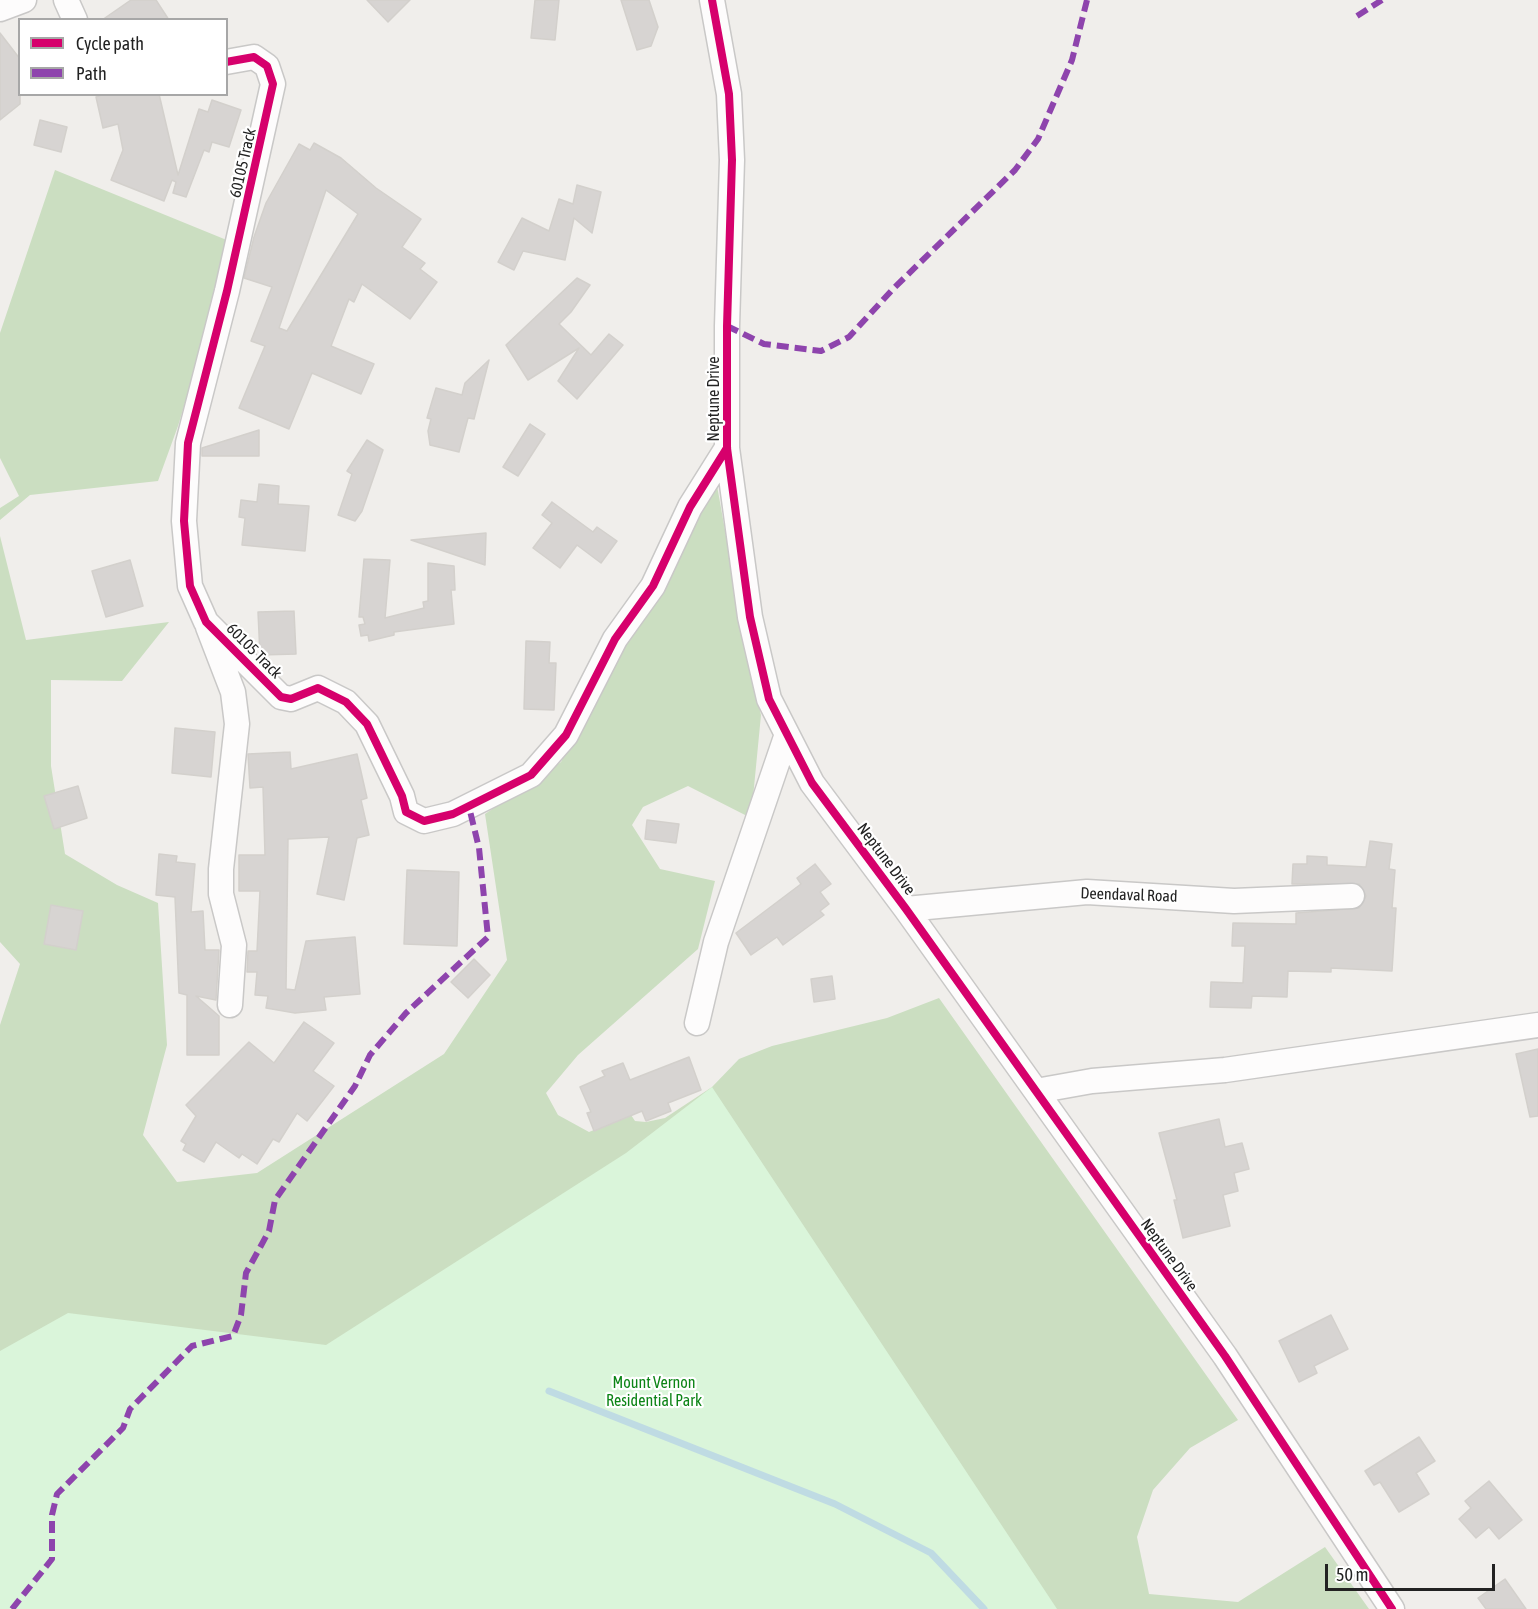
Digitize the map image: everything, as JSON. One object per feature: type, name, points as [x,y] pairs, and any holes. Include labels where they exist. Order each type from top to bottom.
[{"type":"street","points":[[0,9],[24,0]]},
{"type":"street","points":[[66,0],[74,18]]},
{"type":"street","name":"Neptune Drive","points":[[712,0],[729,94],[732,160],[727,326],[728,448],[750,617],[769,699],[786,737],[812,783],[906,909],[1225,1356],[1392,1609]]},
{"type":"street","name":"60105 Track","points":[[228,62],[254,57],[267,66],[273,84],[227,291],[188,443],[184,521],[190,586],[206,622],[281,697],[291,699],[318,688],[346,702],[367,724],[402,796],[406,812],[424,821],[453,814],[531,775],[566,735],[615,639],[653,586],[690,507],[728,448]]},
{"type":"street","points":[[206,622],[233,692],[237,724],[220,869],[221,894],[234,945],[230,1005]]},
{"type":"street","points":[[697,1023],[716,942],[786,737]]},
{"type":"street","name":"Deendaval Road","points":[[906,909],[994,898],[1087,892],[1234,901],[1352,896]]},
{"type":"street","points":[[1036,1091],[1092,1081],[1225,1070],[1538,1025]]},
{"type":"green space","points":[[55,170],[234,243],[178,426],[158,481],[30,495],[0,520],[0,508],[19,496],[0,458],[0,333]]},
{"type":"green space","points":[[716,480],[750,670],[761,715],[751,818],[688,786],[643,807],[632,825],[660,869],[715,881],[698,949],[578,1055],[546,1093],[558,1115],[589,1132],[631,1115],[635,1121],[646,1122],[665,1118],[712,1087],[739,1059],[772,1046],[887,1018],[939,998],[1238,1420],[1190,1448],[1153,1490],[1137,1537],[1149,1594],[1238,1602],[1325,1547],[1369,1609],[0,1609],[0,1025],[20,964],[0,942],[0,536],[26,640],[169,622],[122,681],[51,680],[51,766],[65,854],[117,885],[158,903],[167,1045],[143,1135],[177,1182],[257,1173],[444,1054],[507,960],[485,814],[561,762],[623,638]]},
{"type":"green space","name":"Mount Vernon Residential Park","points":[[712,1087],[1057,1609],[0,1609],[0,1351],[68,1313],[326,1345],[626,1153]]},
{"type":"building","points":[[131,0],[156,0],[168,18],[105,18]]},
{"type":"building","points":[[367,0],[410,0],[388,22]]},
{"type":"building","points":[[535,0],[559,0],[555,40],[531,38]]},
{"type":"building","points":[[621,0],[649,0],[658,27],[651,46],[637,50]]},
{"type":"building","points":[[0,33],[18,56],[20,104],[0,120]]},
{"type":"building","points":[[159,96],[178,175],[199,109],[208,112],[212,100],[241,110],[229,147],[212,142],[209,152],[204,150],[186,197],[173,193],[176,182],[172,180],[164,201],[111,180],[123,150],[118,124],[103,128],[96,97]]},
{"type":"building","points":[[40,120],[67,127],[61,152],[34,145]]},
{"type":"building","points":[[314,143],[341,158],[376,188],[421,219],[402,247],[425,263],[420,269],[437,282],[410,319],[362,284],[354,302],[349,299],[331,346],[374,364],[361,394],[312,373],[289,429],[239,408],[265,346],[251,341],[272,287],[244,278],[254,237],[266,203],[299,144],[310,150]],"holes":[[[326,190],[358,214],[287,331],[279,328]]]},
{"type":"building","points":[[577,185],[601,192],[592,233],[574,218],[565,260],[523,251],[514,270],[498,262],[522,218],[549,231],[559,199],[573,204]]},
{"type":"building","points":[[577,278],[590,285],[571,312],[559,324],[591,355],[609,334],[623,345],[577,399],[558,381],[579,348],[528,380],[506,345]]},
{"type":"building","points":[[489,360],[474,419],[468,418],[459,452],[430,445],[428,431],[431,419],[427,418],[436,388],[462,395],[465,383]]},
{"type":"building","points":[[530,424],[545,434],[518,476],[503,467]]},
{"type":"building","points":[[259,430],[259,456],[202,456],[202,448]]},
{"type":"building","points":[[367,440],[383,450],[362,511],[355,521],[338,515],[352,474],[347,471]]},
{"type":"building","points":[[259,484],[279,486],[278,504],[309,506],[305,551],[242,545],[245,518],[239,517],[241,500],[257,502]]},
{"type":"building","points":[[552,502],[593,532],[597,527],[617,541],[601,563],[577,545],[560,568],[533,548],[552,523],[542,515]]},
{"type":"building","points":[[486,533],[485,565],[411,540]]},
{"type":"building","points":[[364,559],[390,560],[385,618],[424,608],[423,602],[428,601],[428,563],[454,566],[455,590],[451,590],[454,624],[394,632],[394,635],[369,641],[368,635],[361,636],[359,625],[365,624],[363,617],[359,617]]},
{"type":"building","points":[[130,560],[143,606],[106,617],[92,571]]},
{"type":"building","points":[[294,611],[296,654],[260,655],[258,612]]},
{"type":"building","points":[[526,641],[550,642],[549,663],[556,663],[554,710],[524,709]]},
{"type":"building","points":[[175,728],[215,732],[211,777],[172,773]]},
{"type":"building","points":[[290,752],[291,769],[357,754],[367,798],[361,800],[369,835],[357,838],[344,900],[317,894],[329,837],[288,839],[286,989],[295,990],[306,941],[355,937],[360,994],[324,997],[326,1010],[295,1013],[266,1008],[268,996],[255,995],[257,972],[247,972],[248,951],[257,951],[260,891],[239,891],[239,855],[265,855],[263,787],[250,788],[248,754]]},
{"type":"building","points":[[78,786],[87,818],[54,829],[44,796]]},
{"type":"building","points":[[647,820],[679,824],[676,843],[645,839]]},
{"type":"building","points":[[1370,841],[1392,844],[1389,869],[1395,870],[1392,908],[1396,908],[1392,971],[1331,968],[1331,972],[1288,971],[1287,997],[1252,996],[1251,1008],[1210,1007],[1211,982],[1243,983],[1245,946],[1232,946],[1233,923],[1296,924],[1296,913],[1359,908],[1366,896],[1359,884],[1292,884],[1293,864],[1307,864],[1307,856],[1327,857],[1327,865],[1366,867]]},
{"type":"building","points":[[159,854],[177,856],[176,862],[195,864],[191,912],[203,911],[205,950],[219,950],[216,1000],[196,996],[219,1016],[219,1055],[187,1055],[187,995],[179,993],[175,897],[156,895]]},
{"type":"building","points":[[815,864],[831,884],[820,892],[829,904],[820,911],[824,915],[783,945],[777,937],[751,955],[736,933],[801,884],[797,878]]},
{"type":"building","points":[[407,870],[459,872],[457,946],[404,944]]},
{"type":"building","points":[[51,905],[83,911],[76,950],[44,944]]},
{"type":"building","points":[[474,959],[490,975],[468,998],[451,982]]},
{"type":"building","points":[[832,976],[835,999],[814,1002],[811,979]]},
{"type":"building","points":[[304,1022],[334,1043],[313,1071],[334,1086],[307,1121],[297,1113],[279,1142],[273,1139],[257,1164],[242,1154],[239,1158],[216,1142],[204,1162],[183,1150],[186,1144],[181,1141],[196,1116],[186,1105],[249,1042],[274,1063]]},
{"type":"building","points":[[1538,1049],[1538,1116],[1530,1117],[1516,1054]]},
{"type":"building","points":[[689,1057],[701,1090],[668,1103],[671,1111],[646,1121],[642,1111],[594,1131],[587,1113],[591,1112],[580,1087],[605,1076],[602,1071],[623,1063],[630,1080]]},
{"type":"building","points":[[1219,1119],[1225,1147],[1242,1143],[1249,1169],[1234,1173],[1238,1191],[1223,1195],[1230,1226],[1183,1238],[1174,1200],[1177,1200],[1159,1133]]},
{"type":"building","points":[[1331,1315],[1348,1349],[1314,1366],[1317,1373],[1299,1382],[1279,1341]]},
{"type":"building","points":[[1419,1437],[1435,1461],[1416,1473],[1429,1494],[1399,1512],[1380,1482],[1374,1485],[1365,1471]]},
{"type":"building","points":[[1489,1481],[1522,1520],[1499,1539],[1489,1527],[1476,1538],[1459,1519],[1471,1508],[1465,1501]]},
{"type":"building","points":[[1505,1579],[1526,1609],[1486,1609],[1478,1598]]},
{"type":"waterway","points":[[549,1391],[835,1504],[931,1553],[984,1609]]},
{"type":"marked path","points":[[727,326],[764,344],[821,351],[849,337],[893,289],[1015,170],[1038,139],[1072,60],[1087,0]]},
{"type":"marked path","points":[[1357,16],[1382,0]]},
{"type":"marked path","points":[[12,1609],[52,1559],[52,1515],[57,1494],[123,1428],[130,1409],[192,1346],[233,1336],[241,1315],[246,1273],[269,1231],[275,1200],[355,1086],[370,1055],[406,1013],[488,937],[479,848],[469,807]]},
{"type":"cycle path","points":[[712,0],[729,94],[732,160],[727,326],[727,448],[750,617],[769,699],[812,783],[906,909],[1225,1356],[1392,1609]]},
{"type":"cycle path","points":[[228,62],[254,57],[267,66],[273,84],[227,291],[188,443],[184,521],[190,586],[206,622],[281,697],[291,699],[318,688],[346,702],[367,724],[402,796],[406,812],[424,821],[453,814],[531,775],[566,735],[615,639],[653,586],[690,507],[727,448]]}]
